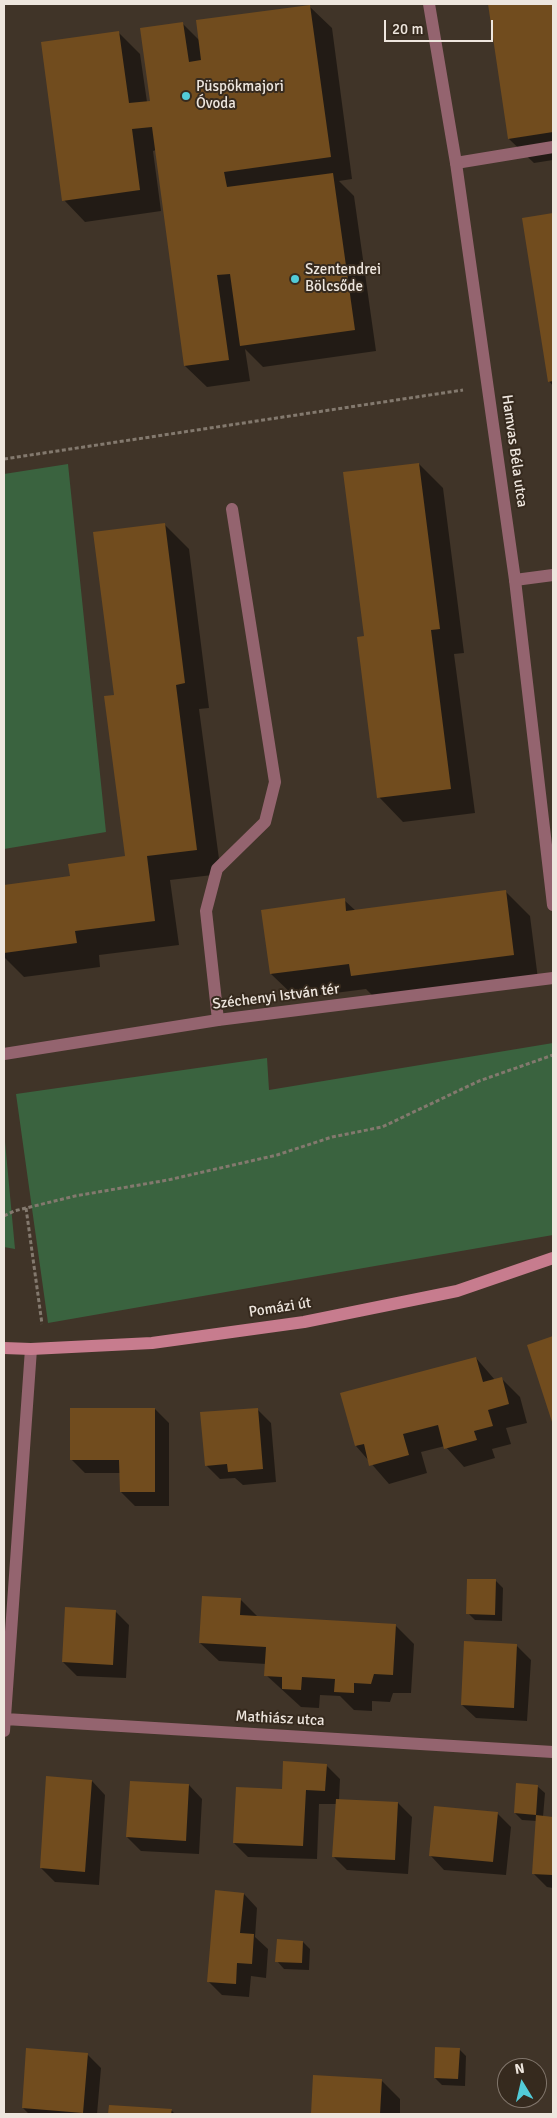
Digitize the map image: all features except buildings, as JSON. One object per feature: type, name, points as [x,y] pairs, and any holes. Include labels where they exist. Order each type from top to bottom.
[{"type":"street","name":"Hamvas Béla utca","points":[[430,4],[456,163],[515,580],[553,906]]},
{"type":"street","points":[[456,163],[553,147]]},
{"type":"street","points":[[218,1020],[206,911],[217,870],[265,822],[275,782],[232,509]]},
{"type":"street","points":[[515,580],[553,575]]},
{"type":"street","name":"Széchenyi István tér","points":[[4,1054],[218,1020],[553,978]]},
{"type":"street","name":"Pomázi út","points":[[4,1348],[31,1350],[152,1343],[304,1322],[457,1291],[553,1258]]},
{"type":"street","points":[[4,1725],[31,1350]]},
{"type":"street","name":"Mathiász utca","points":[[4,1725],[553,1752]]},
{"type":"path","points":[[4,459],[488,386]]},
{"type":"path","points":[[4,1216],[26,1208],[75,1196],[186,1176],[278,1155],[332,1137],[382,1127],[479,1081],[553,1055]]},
{"type":"path","points":[[26,1208],[42,1327]]},
{"type":"green space","points":[[68,464],[106,832],[4,849],[4,474]]},
{"type":"green space","points":[[553,1043],[553,1235],[48,1323],[16,1094],[267,1058],[269,1090]]},
{"type":"green space","points":[[4,1131],[15,1249],[4,1247]]},
{"type":"place","name":"Püspökmajori Óvoda","points":[[186,96]]},
{"type":"place","name":"Szentendrei Bölcsőde","points":[[295,279]]}]
